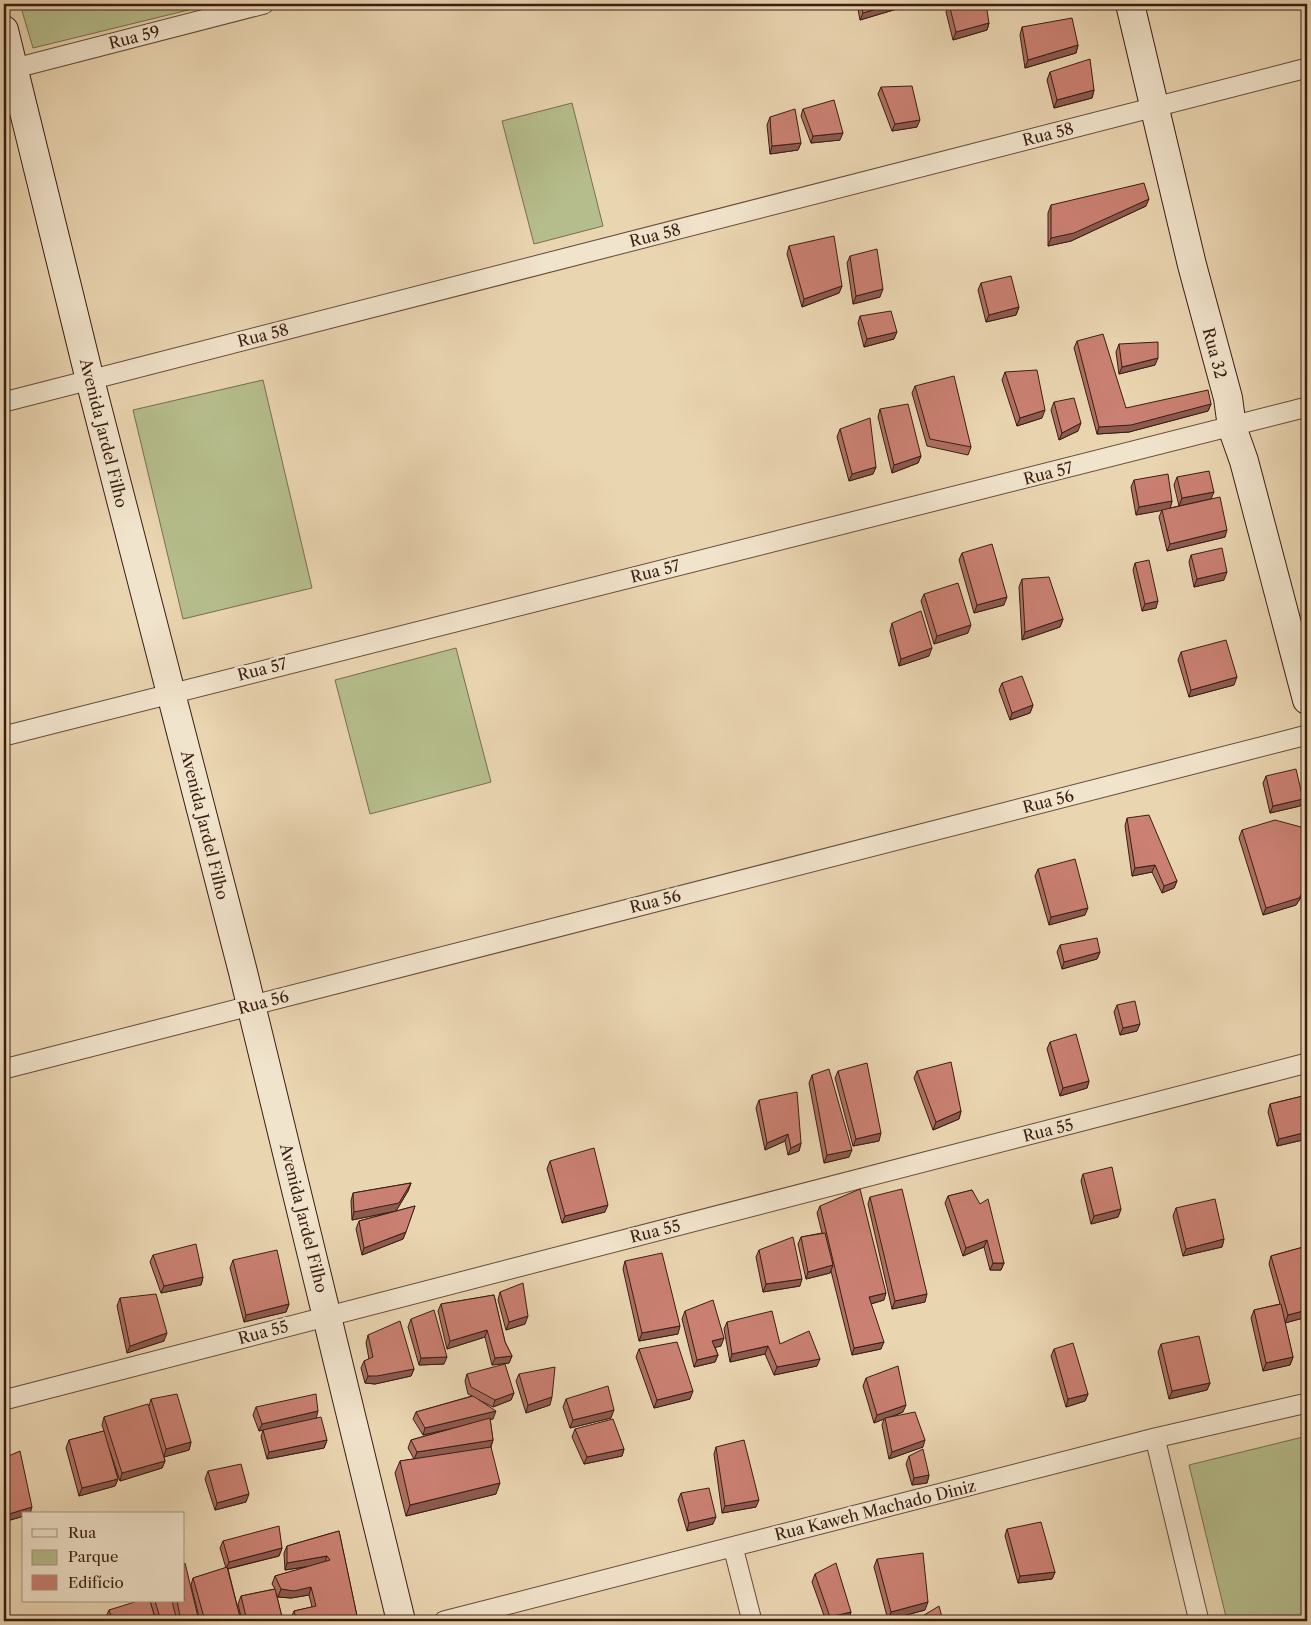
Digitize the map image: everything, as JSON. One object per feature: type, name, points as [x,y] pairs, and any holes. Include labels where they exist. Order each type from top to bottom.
[{"type":"main road","name":"Rua 32","points":[[1130,4],[1151,87],[1153,107],[1228,398],[1232,427],[1244,461],[1307,700]]},
{"type":"main road","name":"Avenida Jardel Filho","points":[[4,30],[9,69],[251,1005],[402,1621]]},
{"type":"street","name":"Rua 59","points":[[9,69],[264,4]]},
{"type":"street","name":"Rua 58","points":[[4,402],[1307,68]]},
{"type":"street","name":"Rua 57","points":[[4,736],[171,692],[1307,407]]},
{"type":"street","name":"Rua 56","points":[[4,1069],[1307,735]]},
{"type":"street","name":"Rua 55","points":[[4,1400],[1307,1063]]},
{"type":"street","name":"Rua Kaweh Machado Diniz","points":[[444,1621],[1155,1438],[1307,1403]]},
{"type":"street","points":[[1155,1438],[1199,1621]]},
{"type":"street","points":[[733,1547],[752,1621]]},
{"type":"green space","points":[[20,4],[213,4],[33,48]]},
{"type":"green space","points":[[572,103],[603,226],[534,244],[502,121]]},
{"type":"green space","points":[[263,380],[312,588],[183,619],[133,410]]},
{"type":"green space","points":[[456,648],[491,782],[370,814],[335,680]]},
{"type":"green space","points":[[1307,1436],[1307,1621],[1227,1621],[1189,1465]]},
{"type":"building","points":[[861,4],[892,4],[863,13]]},
{"type":"building","points":[[949,4],[986,4],[989,23],[956,32]]},
{"type":"building","points":[[1072,18],[1078,45],[1028,60],[1022,27]]},
{"type":"building","points":[[1090,59],[1094,90],[1057,100],[1050,72]]},
{"type":"building","points":[[912,86],[920,120],[895,124],[881,87]]},
{"type":"building","points":[[834,100],[843,133],[813,136],[803,109]]},
{"type":"building","points":[[795,109],[801,143],[772,146],[770,117]]},
{"type":"building","points":[[1144,183],[1149,199],[1074,233],[1051,238],[1051,205]]},
{"type":"building","points":[[834,236],[842,286],[804,299],[789,246]]},
{"type":"building","points":[[877,249],[883,289],[856,296],[850,256]]},
{"type":"building","points":[[1011,276],[1019,307],[989,315],[981,283]]},
{"type":"building","points":[[891,311],[897,332],[867,339],[860,316]]},
{"type":"building","points":[[1103,334],[1126,408],[1208,390],[1211,404],[1131,425],[1099,427],[1077,341]]},
{"type":"building","points":[[1158,342],[1158,358],[1122,367],[1119,344]]},
{"type":"building","points":[[1037,370],[1045,410],[1020,418],[1005,372]]},
{"type":"building","points":[[954,376],[971,447],[930,439],[915,386]]},
{"type":"building","points":[[1074,398],[1081,423],[1062,433],[1054,402]]},
{"type":"building","points":[[908,404],[921,456],[894,465],[880,409]]},
{"type":"building","points":[[870,418],[876,467],[852,474],[840,429]]},
{"type":"building","points":[[1209,471],[1214,492],[1182,498],[1177,477]]},
{"type":"building","points":[[1168,474],[1172,501],[1139,507],[1134,480]]},
{"type":"building","points":[[1220,497],[1227,530],[1170,544],[1162,510]]},
{"type":"building","points":[[992,544],[1007,597],[977,605],[962,553]]},
{"type":"building","points":[[1222,548],[1227,572],[1197,579],[1191,555]]},
{"type":"building","points":[[1149,560],[1158,601],[1145,604],[1135,563]]},
{"type":"building","points":[[1049,577],[1063,619],[1025,632],[1022,579]]},
{"type":"building","points":[[958,583],[971,625],[937,636],[924,594]]},
{"type":"building","points":[[921,611],[932,648],[901,659],[892,623]]},
{"type":"building","points":[[1226,640],[1237,677],[1191,690],[1181,652]]},
{"type":"building","points":[[1022,676],[1033,705],[1012,713],[1002,683]]},
{"type":"building","points":[[1296,769],[1303,799],[1273,806],[1266,776]]},
{"type":"building","points":[[1149,815],[1177,881],[1164,886],[1155,865],[1135,868],[1127,818]]},
{"type":"building","points":[[1275,820],[1301,827],[1307,858],[1307,885],[1299,898],[1266,908],[1242,830]]},
{"type":"building","points":[[1075,859],[1088,908],[1051,917],[1038,869]]},
{"type":"building","points":[[1097,938],[1100,952],[1064,962],[1060,945]]},
{"type":"building","points":[[1135,1001],[1140,1024],[1123,1028],[1117,1005]]},
{"type":"building","points":[[1076,1034],[1089,1081],[1063,1088],[1050,1042]]},
{"type":"building","points":[[951,1062],[961,1111],[936,1122],[917,1071]]},
{"type":"building","points":[[867,1063],[881,1133],[856,1139],[838,1071]]},
{"type":"building","points":[[829,1069],[852,1150],[827,1155],[812,1075]]},
{"type":"building","points":[[797,1092],[801,1143],[791,1148],[788,1134],[767,1143],[759,1100]]},
{"type":"building","points":[[1307,1095],[1307,1132],[1279,1139],[1270,1104]]},
{"type":"building","points":[[594,1148],[608,1205],[565,1216],[550,1161]]},
{"type":"building","points":[[1112,1167],[1121,1209],[1094,1216],[1083,1174]]},
{"type":"building","points":[[411,1183],[399,1203],[354,1212],[353,1193]]},
{"type":"building","points":[[860,1189],[886,1293],[869,1297],[884,1342],[854,1348],[820,1206]]},
{"type":"building","points":[[902,1189],[927,1294],[895,1301],[870,1197]]},
{"type":"building","points":[[972,1190],[980,1204],[988,1199],[1004,1263],[993,1263],[987,1240],[966,1248],[948,1196]]},
{"type":"building","points":[[1215,1199],[1224,1239],[1186,1249],[1176,1208]]},
{"type":"building","points":[[415,1206],[406,1232],[364,1248],[359,1221]]},
{"type":"building","points":[[825,1233],[833,1265],[808,1272],[801,1237]]},
{"type":"building","points":[[793,1237],[802,1279],[766,1284],[759,1250]]},
{"type":"building","points":[[196,1244],[203,1277],[164,1286],[153,1255]]},
{"type":"building","points":[[1307,1246],[1307,1310],[1288,1315],[1271,1256]]},
{"type":"building","points":[[277,1250],[289,1304],[246,1315],[233,1260]]},
{"type":"building","points":[[662,1253],[680,1326],[642,1333],[625,1261]]},
{"type":"building","points":[[523,1283],[528,1316],[509,1322],[500,1292]]},
{"type":"building","points":[[156,1294],[167,1333],[130,1346],[120,1298]]},
{"type":"building","points":[[494,1295],[505,1342],[512,1356],[495,1358],[487,1330],[450,1341],[441,1304]]},
{"type":"building","points":[[713,1300],[724,1338],[712,1341],[718,1355],[697,1360],[685,1311]]},
{"type":"building","points":[[1281,1304],[1293,1357],[1266,1363],[1254,1310]]},
{"type":"building","points":[[434,1310],[447,1357],[421,1358],[411,1319]]},
{"type":"building","points":[[772,1311],[780,1344],[809,1331],[820,1359],[777,1367],[768,1346],[732,1354],[727,1322]]},
{"type":"building","points":[[400,1321],[414,1369],[368,1376],[364,1361],[373,1357],[368,1335]]},
{"type":"building","points":[[1199,1336],[1210,1383],[1172,1391],[1161,1344]]},
{"type":"building","points":[[677,1342],[693,1391],[657,1400],[639,1349]]},
{"type":"building","points":[[1073,1343],[1088,1394],[1068,1399],[1054,1349]]},
{"type":"building","points":[[505,1364],[514,1393],[495,1400],[471,1387],[467,1374]]},
{"type":"building","points":[[898,1366],[906,1405],[877,1415],[866,1378]]},
{"type":"building","points":[[555,1367],[552,1397],[528,1405],[519,1374]]},
{"type":"building","points":[[608,1386],[614,1410],[573,1420],[566,1399]]},
{"type":"building","points":[[177,1394],[191,1442],[166,1449],[151,1399]]},
{"type":"building","points":[[316,1394],[318,1411],[262,1424],[256,1407]]},
{"type":"building","points":[[473,1396],[496,1411],[425,1428],[416,1412]]},
{"type":"building","points":[[148,1404],[165,1461],[122,1473],[104,1417]]},
{"type":"building","points":[[915,1412],[925,1440],[892,1452],[885,1418]]},
{"type":"building","points":[[321,1417],[327,1440],[269,1452],[263,1430]]},
{"type":"building","points":[[490,1418],[493,1440],[417,1452],[411,1440]]},
{"type":"building","points":[[613,1419],[624,1449],[587,1457],[575,1429]]},
{"type":"building","points":[[104,1431],[118,1479],[82,1488],[69,1440]]},
{"type":"building","points":[[744,1440],[759,1500],[725,1506],[716,1447]]},
{"type":"building","points":[[491,1447],[500,1483],[410,1505],[400,1461]]},
{"type":"building","points":[[923,1449],[929,1475],[914,1478],[909,1456]]},
{"type":"building","points":[[20,1451],[32,1507],[9,1514],[4,1493],[4,1458]]},
{"type":"building","points":[[241,1464],[249,1494],[217,1503],[208,1471]]},
{"type":"building","points":[[709,1488],[716,1517],[689,1523],[681,1493]]},
{"type":"building","points":[[1041,1522],[1055,1572],[1020,1576],[1007,1529]]},
{"type":"building","points":[[279,1526],[282,1548],[229,1562],[223,1541]]},
{"type":"building","points":[[339,1531],[357,1616],[340,1621],[297,1621],[294,1611],[316,1606],[311,1587],[294,1591],[281,1589],[275,1576],[330,1560],[327,1556],[287,1563],[287,1546]]},
{"type":"building","points":[[923,1553],[928,1602],[891,1612],[877,1559]]},
{"type":"building","points":[[185,1563],[199,1621],[181,1621],[177,1602],[185,1602]]},
{"type":"building","points":[[836,1563],[851,1612],[830,1617],[815,1574]]},
{"type":"building","points":[[227,1567],[241,1621],[205,1621],[193,1578]]},
{"type":"building","points":[[275,1589],[283,1621],[247,1621],[241,1596]]},
{"type":"building","points":[[135,1602],[150,1602],[156,1621],[113,1621],[109,1610]]},
{"type":"building","points":[[155,1602],[172,1602],[177,1621],[161,1621]]},
{"type":"building","points":[[939,1606],[943,1621],[921,1621],[921,1617]]}]
